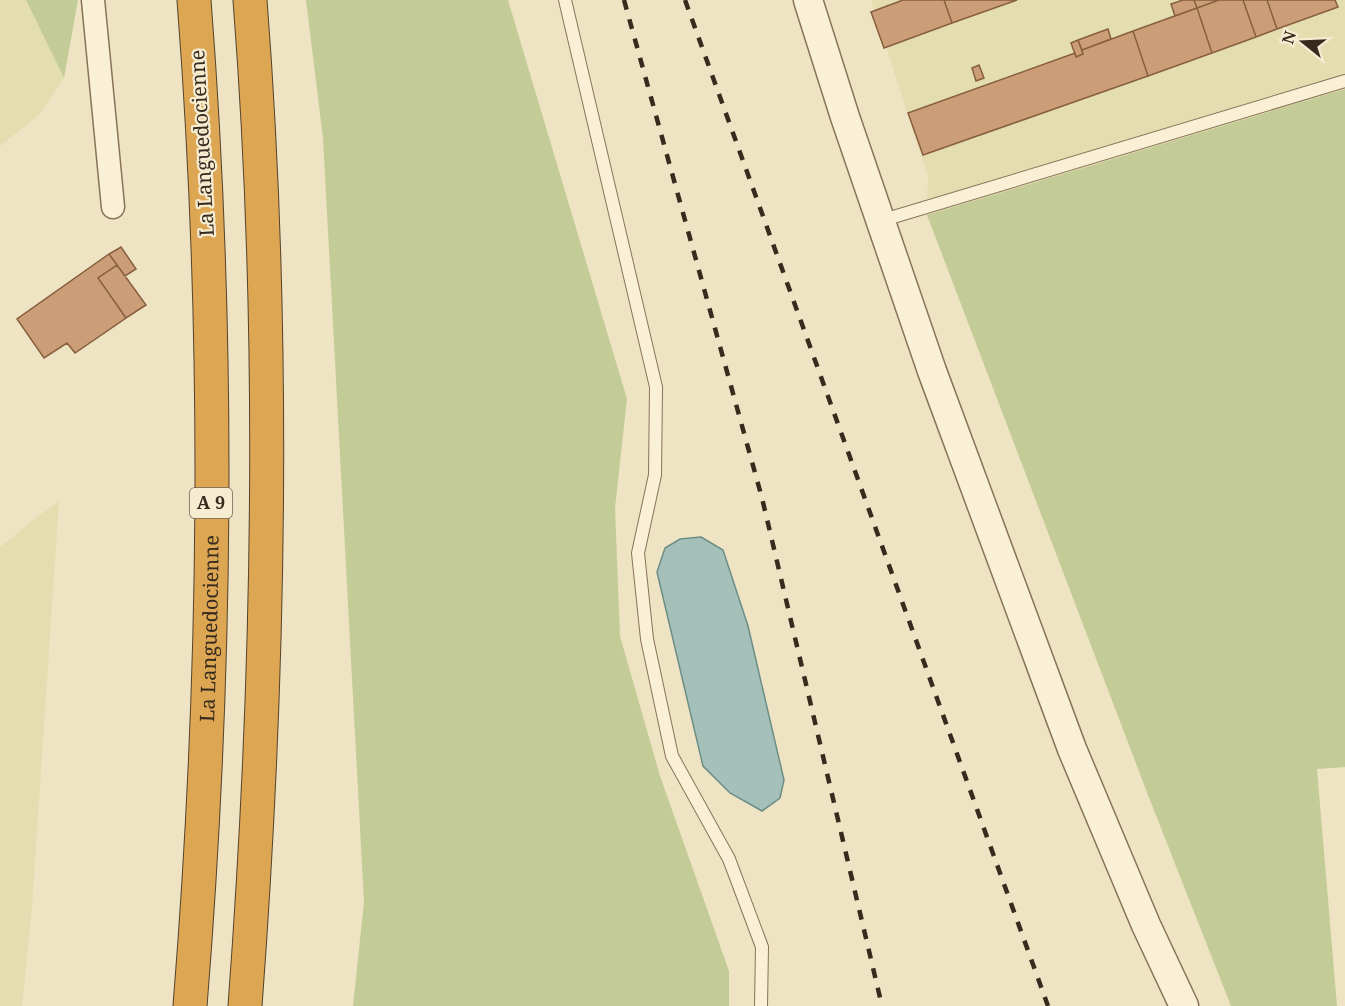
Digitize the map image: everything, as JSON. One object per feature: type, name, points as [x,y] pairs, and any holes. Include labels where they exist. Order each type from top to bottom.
[{"type":"highway","name":"La Languedocienne","points":[[190,1006],[206,753],[211,456],[208,246],[194,0]]},
{"type":"highway","points":[[245,1006],[256,865],[267,553],[262,185],[250,0]]},
{"type":"street","points":[[93,0],[113,207]]},
{"type":"street","points":[[808,0],[932,371],[1072,749],[1146,925],[1184,1006]]},
{"type":"lane","points":[[565,0],[656,387],[656,475],[638,553],[647,639],[672,756],[729,860],[762,947],[761,1006]]},
{"type":"lane","points":[[880,221],[1345,81]]},
{"type":"shaded area","points":[[0,0],[26,0],[64,78],[41,113],[0,146]]},
{"type":"shaded area","points":[[871,0],[1345,0],[1345,89],[927,215],[928,177]]},
{"type":"shaded area","points":[[59,500],[32,907],[22,1006],[0,1006],[0,547]]},
{"type":"green space","points":[[26,0],[78,0],[64,78]]},
{"type":"green space","points":[[306,0],[508,0],[627,399],[615,508],[620,636],[660,776],[729,971],[729,1006],[353,1006],[364,902],[323,138]]},
{"type":"green space","points":[[1345,89],[1345,767],[1317,769],[1337,1006],[1231,1006],[927,215]]},
{"type":"water","points":[[701,537],[723,550],[748,626],[784,780],[780,798],[762,811],[730,793],[703,766],[657,572],[665,548],[680,539]]},
{"type":"building","points":[[903,0],[944,0],[952,23],[884,48],[871,12]]},
{"type":"building","points":[[944,0],[1017,0],[952,23]]},
{"type":"building","points":[[1183,0],[1194,0],[1197,8],[1175,16],[1171,4]]},
{"type":"building","points":[[1194,0],[1219,0],[1197,8]]},
{"type":"building","points":[[1219,0],[1243,0],[1256,37],[1212,53],[1197,8]]},
{"type":"building","points":[[1243,0],[1267,0],[1277,29],[1256,37]]},
{"type":"building","points":[[1267,0],[1335,0],[1338,7],[1277,29]]},
{"type":"building","points":[[1197,8],[1212,53],[1148,76],[1133,31]]},
{"type":"building","points":[[1108,29],[1111,39],[1082,50],[1078,40]]},
{"type":"building","points":[[1133,31],[1148,76],[923,155],[908,113],[1075,53],[1076,57],[1083,54],[1082,50]]},
{"type":"building","points":[[1078,40],[1083,54],[1076,57],[1071,43]]},
{"type":"building","points":[[979,65],[984,78],[976,81],[972,68]]},
{"type":"building","points":[[121,247],[136,269],[125,276],[109,254]]},
{"type":"building","points":[[109,254],[117,265],[98,278],[126,318],[75,353],[67,343],[44,358],[17,319]]},
{"type":"building","points":[[117,265],[146,305],[126,318],[98,278]]},
{"type":"railway","points":[[624,0],[762,498],[882,1006]]},
{"type":"railway","points":[[685,0],[1048,1006]]}]
